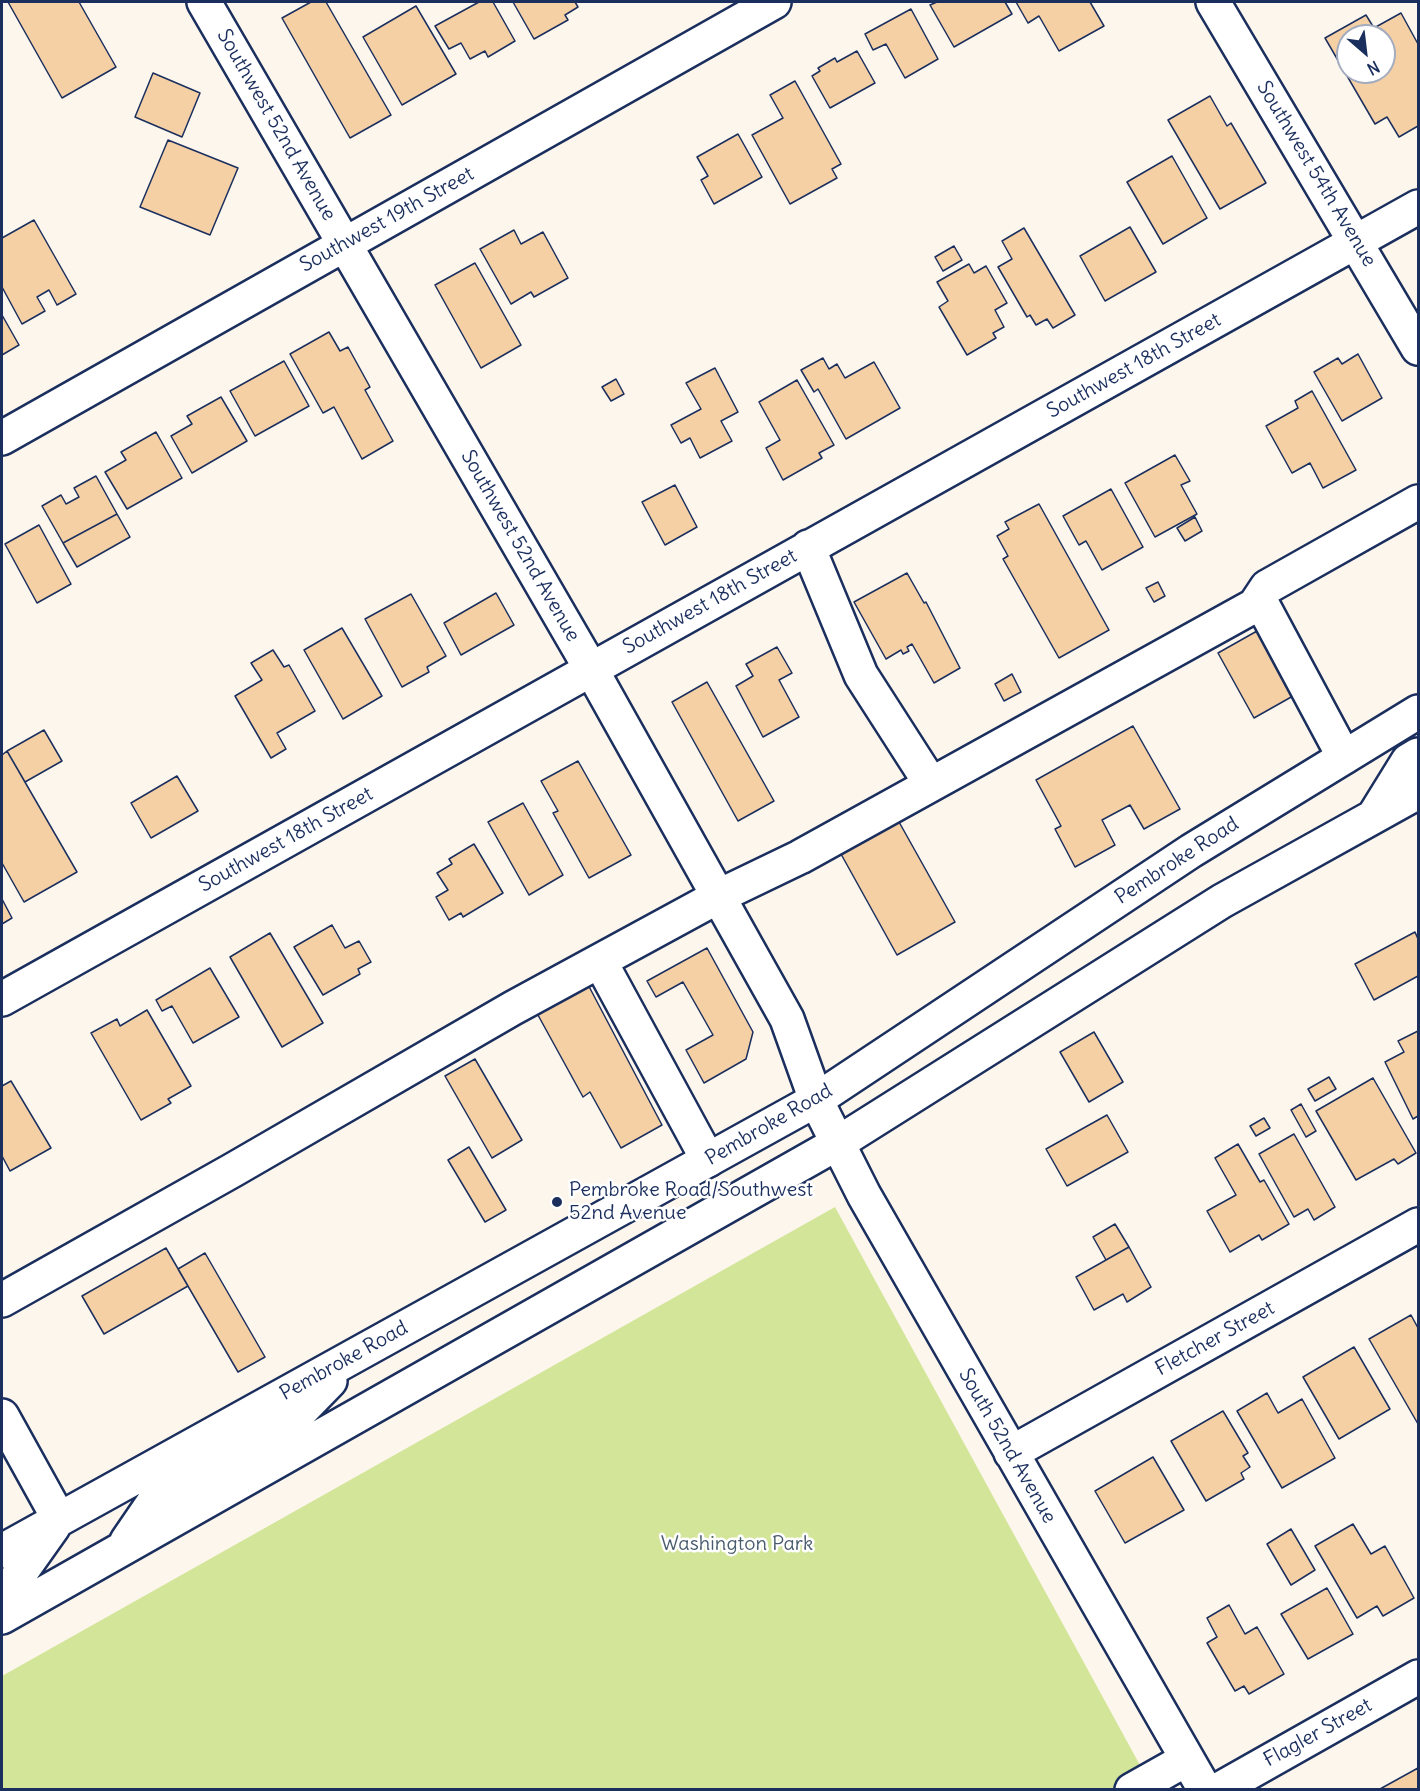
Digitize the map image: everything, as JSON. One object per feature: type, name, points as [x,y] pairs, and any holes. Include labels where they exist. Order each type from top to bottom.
[{"type":"street","name":"Southwest 52nd Avenue","points":[[204,2],[591,669],[719,896],[787,1018],[816,1100]]},
{"type":"street","name":"Southwest 19th Street","points":[[2,438],[774,2]]},
{"type":"street","name":"Southwest 54th Avenue","points":[[1213,2],[1419,348]]},
{"type":"street","name":"Southwest 18th Street","points":[[2,999],[1419,207]]},
{"type":"street","points":[[1255,606],[1267,587],[1419,502]]},
{"type":"street","points":[[808,548],[861,675],[931,784]]},
{"type":"street","points":[[2,1300],[513,1008],[719,896],[800,857],[1261,602],[1344,758]]},
{"type":"street","name":"Pembroke Road","points":[[2,1551],[816,1100],[1191,851],[1419,712]]},
{"type":"street","points":[[1373,818],[1408,761],[1419,755]]},
{"type":"street","points":[[2,1617],[838,1143],[1222,901],[1419,792]]},
{"type":"street","points":[[608,976],[708,1160]]},
{"type":"street","name":"South 52nd Avenue","points":[[816,1100],[864,1195],[1204,1790]]},
{"type":"street","name":"Fletcher Street","points":[[1011,1454],[1419,1225]]},
{"type":"street","points":[[122,1548],[155,1500],[291,1421],[354,1356]]},
{"type":"street","points":[[2,1416],[58,1519],[14,1582],[2,1589]]},
{"type":"street","name":"Flagler Street","points":[[1218,1790],[1419,1677]]},
{"type":"street","points":[[1132,1790],[1187,1759]]},
{"type":"green space","name":"Washington Park","points":[[835,1207],[1153,1789],[2,1789],[2,1676]]},
{"type":"building","points":[[8,2],[79,2],[116,67],[62,98]]},
{"type":"building","points":[[311,2],[326,2],[391,115],[350,138],[282,18]]},
{"type":"building","points":[[479,2],[493,2],[515,41],[488,57],[485,51],[470,59],[461,43],[449,49],[435,26]]},
{"type":"building","points":[[513,2],[575,2],[578,7],[565,15],[568,20],[534,39]]},
{"type":"building","points":[[937,2],[1005,2],[1012,14],[954,47],[930,5]]},
{"type":"building","points":[[1016,2],[1090,2],[1104,26],[1059,51],[1039,16],[1028,23]]},
{"type":"building","points":[[416,6],[456,74],[402,105],[363,37]]},
{"type":"building","points":[[911,9],[938,59],[905,78],[886,44],[873,50],[865,34]]},
{"type":"building","points":[[1401,13],[1418,44],[1418,126],[1399,137],[1387,117],[1375,124],[1352,84],[1396,84],[1396,24],[1381,24]]},
{"type":"building","points":[[1366,15],[1372,24],[1350,24]]},
{"type":"building","points":[[1336,32],[1336,57],[1325,38]]},
{"type":"building","points":[[857,51],[875,83],[830,108],[812,76],[820,71],[818,68],[835,58],[837,62]]},
{"type":"building","points":[[153,73],[200,93],[182,137],[135,117]]},
{"type":"building","points":[[795,81],[841,164],[832,169],[837,178],[790,204],[752,135],[783,118],[770,95]]},
{"type":"building","points":[[1210,96],[1227,126],[1231,123],[1266,183],[1220,209],[1168,120]]},
{"type":"building","points":[[738,134],[762,177],[714,204],[701,180],[708,176],[697,157]]},
{"type":"building","points":[[168,140],[238,168],[210,235],[140,207]]},
{"type":"building","points":[[1172,156],[1207,218],[1163,244],[1127,182]]},
{"type":"building","points":[[34,220],[76,294],[57,305],[49,290],[37,297],[45,311],[22,324],[2,287],[2,238]]},
{"type":"building","points":[[1130,227],[1156,272],[1105,301],[1080,256]]},
{"type":"building","points":[[1024,228],[1075,315],[1053,328],[1047,319],[1036,325],[1030,315],[1027,317],[998,267],[1012,259],[1002,241]]},
{"type":"building","points":[[514,230],[521,244],[543,232],[568,278],[534,297],[531,292],[511,304],[480,249]]},
{"type":"building","points":[[954,246],[962,260],[943,271],[935,257]]},
{"type":"building","points":[[475,263],[521,345],[481,368],[435,285]]},
{"type":"building","points":[[969,264],[974,273],[986,266],[1007,303],[995,310],[1004,327],[993,333],[996,338],[967,355],[939,307],[948,301],[937,282]]},
{"type":"building","points":[[2,315],[19,345],[2,355]]},
{"type":"building","points":[[329,332],[340,351],[348,347],[370,387],[365,390],[393,441],[362,459],[334,407],[323,413],[290,354]]},
{"type":"building","points":[[1358,354],[1382,398],[1342,421],[1314,372],[1338,358],[1342,364]]},
{"type":"building","points":[[823,358],[829,369],[837,364],[845,378],[874,362],[900,408],[846,439],[818,389],[814,392],[801,370]]},
{"type":"building","points":[[284,361],[309,406],[255,436],[230,391]]},
{"type":"building","points":[[715,368],[738,412],[721,421],[732,441],[700,458],[690,438],[681,443],[671,425],[701,409],[686,383]]},
{"type":"building","points":[[616,379],[624,394],[611,401],[602,387]]},
{"type":"building","points":[[797,380],[834,445],[819,453],[822,458],[783,480],[766,448],[780,440],[759,402]]},
{"type":"building","points":[[1312,391],[1356,470],[1323,488],[1310,463],[1292,473],[1266,426],[1298,408],[1295,401]]},
{"type":"building","points":[[221,397],[247,441],[192,473],[171,436],[192,424],[187,416]]},
{"type":"building","points":[[156,432],[182,478],[127,509],[105,472],[126,460],[121,452]]},
{"type":"building","points":[[1175,455],[1190,481],[1181,485],[1197,514],[1155,537],[1125,483]]},
{"type":"building","points":[[96,476],[117,514],[63,543],[42,506],[61,495],[66,504],[79,497],[74,488]]},
{"type":"building","points":[[675,485],[697,527],[665,545],[642,502]]},
{"type":"building","points":[[1111,489],[1143,547],[1102,570],[1086,541],[1079,545],[1063,516]]},
{"type":"building","points":[[1039,504],[1109,630],[1059,658],[1003,559],[1008,556],[997,536],[1009,529],[1005,522]]},
{"type":"building","points":[[117,514],[130,537],[77,567],[63,543]]},
{"type":"building","points":[[1195,517],[1202,531],[1185,541],[1177,528]]},
{"type":"building","points":[[39,525],[71,584],[37,603],[5,544]]},
{"type":"building","points":[[907,573],[924,603],[926,602],[960,668],[934,683],[912,644],[907,647],[909,651],[903,654],[901,650],[886,659],[854,602]]},
{"type":"building","points":[[1158,582],[1165,596],[1154,602],[1146,588]]},
{"type":"building","points":[[496,593],[514,625],[461,655],[444,623]]},
{"type":"building","points":[[411,594],[446,656],[427,667],[429,672],[402,687],[365,619]]},
{"type":"building","points":[[342,628],[382,696],[343,719],[304,650]]},
{"type":"building","points":[[1257,631],[1293,696],[1254,718],[1218,653]]},
{"type":"building","points":[[777,647],[792,673],[779,680],[799,717],[763,737],[736,686],[753,676],[746,664]]},
{"type":"building","points":[[273,650],[284,667],[289,665],[315,711],[277,733],[286,749],[271,758],[235,696],[262,680],[251,663]]},
{"type":"building","points":[[1012,674],[1021,692],[1004,701],[995,684]]},
{"type":"building","points":[[707,682],[774,801],[738,821],[672,702]]},
{"type":"building","points":[[1133,726],[1180,809],[1144,829],[1130,805],[1102,820],[1115,845],[1075,867],[1055,829],[1061,826],[1036,780]]},
{"type":"building","points":[[44,730],[62,761],[25,782],[7,751]]},
{"type":"building","points":[[7,751],[77,872],[24,902],[2,863],[2,755]]},
{"type":"building","points":[[578,761],[631,855],[589,878],[553,813],[558,811],[541,781]]},
{"type":"building","points":[[177,776],[198,811],[151,838],[131,803]]},
{"type":"building","points":[[523,803],[563,875],[529,895],[488,822]]},
{"type":"building","points":[[894,813],[955,922],[897,955],[836,845]]},
{"type":"building","points":[[474,844],[503,893],[463,917],[461,913],[449,920],[436,897],[448,890],[437,873],[452,864],[449,859]]},
{"type":"building","points":[[2,899],[12,918],[2,924]]},
{"type":"building","points":[[332,925],[345,948],[359,941],[371,962],[358,969],[360,974],[323,995],[294,947]]},
{"type":"building","points":[[1415,932],[1418,939],[1418,976],[1374,1000],[1355,964]]},
{"type":"building","points":[[270,933],[323,1023],[282,1047],[230,957]]},
{"type":"building","points":[[707,948],[753,1032],[746,1059],[704,1083],[686,1050],[713,1035],[683,982],[656,997],[647,981]]},
{"type":"building","points":[[210,968],[239,1017],[193,1043],[172,1006],[162,1011],[156,1000]]},
{"type":"building","points":[[584,977],[662,1125],[621,1148],[590,1092],[583,1097],[533,1006]]},
{"type":"building","points":[[147,1010],[191,1086],[168,1099],[171,1103],[141,1120],[91,1033],[117,1019],[120,1026]]},
{"type":"building","points":[[1418,1031],[1418,1116],[1413,1119],[1385,1062],[1404,1052],[1398,1041]]},
{"type":"building","points":[[1094,1032],[1123,1082],[1089,1102],[1060,1052]]},
{"type":"building","points":[[475,1059],[522,1140],[492,1158],[445,1076]]},
{"type":"building","points":[[1329,1077],[1336,1089],[1315,1101],[1308,1089]]},
{"type":"building","points":[[1373,1078],[1416,1153],[1398,1164],[1394,1159],[1356,1180],[1316,1111]]},
{"type":"building","points":[[11,1081],[51,1148],[10,1171],[2,1156],[2,1086]]},
{"type":"building","points":[[1301,1104],[1316,1131],[1306,1137],[1291,1110]]},
{"type":"building","points":[[1107,1115],[1128,1152],[1067,1186],[1046,1149]]},
{"type":"building","points":[[1264,1118],[1270,1128],[1256,1136],[1250,1126]]},
{"type":"building","points":[[1294,1134],[1335,1207],[1314,1220],[1308,1209],[1294,1217],[1259,1154]]},
{"type":"building","points":[[1238,1144],[1260,1182],[1264,1180],[1289,1224],[1262,1240],[1259,1235],[1230,1252],[1207,1211],[1236,1195],[1215,1158]]},
{"type":"building","points":[[469,1147],[506,1210],[485,1222],[448,1160]]},
{"type":"building","points":[[1115,1224],[1129,1247],[1106,1260],[1093,1237]]},
{"type":"building","points":[[1129,1247],[1151,1287],[1127,1302],[1123,1294],[1094,1310],[1076,1277]]},
{"type":"building","points":[[166,1248],[188,1286],[104,1334],[82,1296]]},
{"type":"building","points":[[205,1253],[265,1357],[238,1372],[178,1269]]},
{"type":"building","points":[[1411,1315],[1418,1328],[1418,1424],[1369,1339]]},
{"type":"building","points":[[1354,1347],[1390,1409],[1339,1439],[1303,1377]]},
{"type":"building","points":[[1267,1393],[1278,1413],[1302,1399],[1335,1458],[1282,1488],[1237,1411]]},
{"type":"building","points":[[1223,1411],[1248,1453],[1243,1456],[1250,1467],[1241,1473],[1244,1479],[1206,1501],[1171,1441]]},
{"type":"building","points":[[1153,1457],[1184,1510],[1125,1543],[1095,1491]]},
{"type":"building","points":[[1353,1524],[1371,1554],[1385,1546],[1414,1598],[1383,1616],[1377,1606],[1357,1618],[1315,1546]]},
{"type":"building","points":[[1291,1529],[1315,1570],[1291,1585],[1267,1544]]},
{"type":"building","points":[[1327,1588],[1353,1634],[1308,1659],[1281,1614]]},
{"type":"building","points":[[1229,1605],[1245,1634],[1257,1627],[1284,1674],[1249,1694],[1244,1686],[1235,1691],[1207,1643],[1217,1637],[1207,1618]]},
{"type":"building","points":[[1418,1768],[1418,1790],[1380,1790],[1380,1789]]},
{"type":"place","name":"Pembroke Road/Southwest 52nd Avenue","points":[[557,1202]]}]
